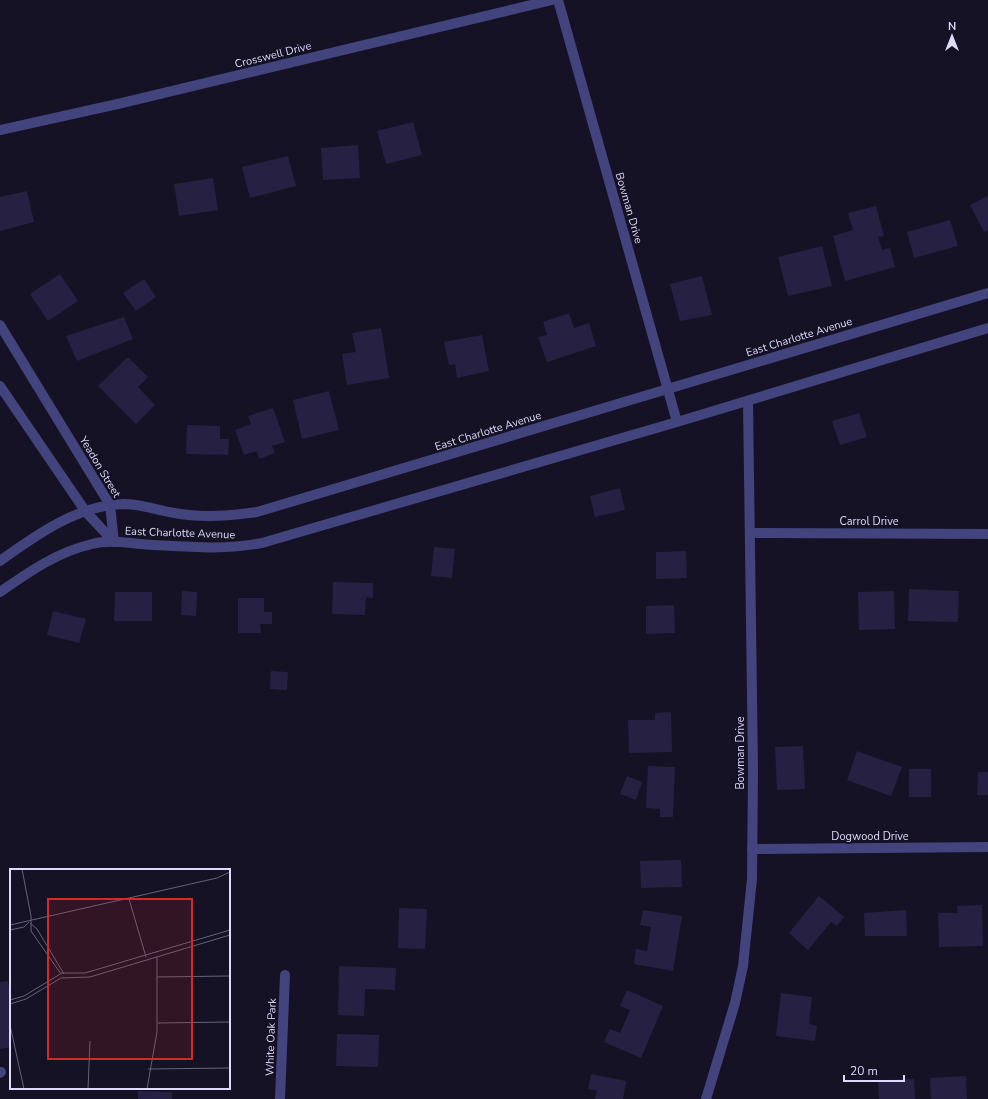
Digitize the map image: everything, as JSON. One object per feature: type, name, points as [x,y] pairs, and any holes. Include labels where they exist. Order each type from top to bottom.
[{"type":"street","name":"Crosswell Drive","points":[[0,130],[122,103],[538,2],[552,0]]},
{"type":"street","name":"Bowman Drive","points":[[558,0],[677,422]]},
{"type":"street","name":"East Charlotte Avenue","points":[[0,561],[45,530],[86,512],[110,505],[142,505],[195,516],[235,515],[257,512],[988,293]]},
{"type":"street","name":"Yeadon Street","points":[[0,325],[110,505],[114,542]]},
{"type":"street","name":"East Charlotte Avenue","points":[[0,592],[38,566],[55,557],[92,544],[114,542],[189,547],[234,548],[262,543],[748,401],[988,328]]},
{"type":"street","points":[[0,386],[86,512],[114,542]]},
{"type":"street","name":"Bowman Drive","points":[[706,1099],[734,1003],[743,966],[750,913],[752,848],[748,401]]},
{"type":"street","name":"Carrol Drive","points":[[750,533],[988,534]]},
{"type":"street","name":"Dogwood Drive","points":[[752,848],[988,847]]},
{"type":"street","name":"White Oak Park","points":[[280,1099],[285,975]]},
{"type":"building","points":[[413,122],[422,155],[386,164],[377,131]]},
{"type":"building","points":[[358,145],[360,178],[323,180],[321,148]]},
{"type":"building","points":[[288,156],[296,186],[250,198],[242,167]]},
{"type":"building","points":[[213,178],[218,210],[179,216],[174,184]]},
{"type":"building","points":[[27,191],[34,222],[0,231],[0,197]]},
{"type":"building","points":[[988,196],[988,230],[984,232],[970,205]]},
{"type":"building","points":[[876,206],[884,236],[878,237],[882,250],[890,248],[895,267],[845,281],[833,236],[853,230],[848,213]]},
{"type":"building","points":[[950,220],[958,246],[914,258],[907,232]]},
{"type":"building","points":[[822,246],[832,286],[788,296],[778,257]]},
{"type":"building","points":[[60,274],[78,301],[48,321],[30,294]]},
{"type":"building","points":[[702,276],[712,315],[680,321],[670,284]]},
{"type":"building","points":[[144,279],[156,297],[136,311],[123,293]]},
{"type":"building","points":[[569,313],[574,328],[589,323],[596,346],[547,362],[538,337],[547,335],[543,322]]},
{"type":"building","points":[[124,317],[133,339],[77,361],[66,336]]},
{"type":"building","points":[[381,328],[389,378],[347,385],[342,354],[356,352],[352,333]]},
{"type":"building","points":[[482,335],[489,371],[457,378],[455,364],[449,365],[444,342]]},
{"type":"building","points":[[128,357],[148,377],[138,387],[155,405],[136,424],[98,386]]},
{"type":"building","points":[[329,391],[339,430],[302,439],[293,400]]},
{"type":"building","points":[[273,408],[285,442],[272,446],[275,453],[259,459],[257,451],[244,455],[235,430],[251,424],[248,416]]},
{"type":"building","points":[[859,413],[867,437],[840,445],[832,421]]},
{"type":"building","points":[[187,425],[220,426],[220,439],[229,439],[228,455],[186,454]]},
{"type":"building","points":[[620,488],[625,510],[595,517],[590,496]]},
{"type":"building","points":[[434,547],[455,549],[452,578],[431,576]]},
{"type":"building","points":[[686,551],[687,578],[656,579],[656,552]]},
{"type":"building","points":[[333,582],[373,583],[373,598],[366,597],[365,615],[332,614]]},
{"type":"building","points":[[909,589],[959,591],[958,622],[908,621]]},
{"type":"building","points":[[182,591],[197,592],[196,616],[181,615]]},
{"type":"building","points":[[894,591],[895,629],[859,630],[858,592]]},
{"type":"building","points":[[115,592],[152,592],[152,621],[114,621]]},
{"type":"building","points":[[238,598],[264,598],[264,612],[272,612],[272,624],[260,624],[261,633],[238,633]]},
{"type":"building","points":[[674,605],[675,633],[646,634],[646,606]]},
{"type":"building","points":[[53,611],[86,619],[79,643],[47,635]]},
{"type":"building","points":[[271,671],[288,672],[287,690],[270,689]]},
{"type":"building","points":[[671,712],[672,752],[629,753],[628,720],[655,720],[655,713]]},
{"type":"building","points":[[803,746],[805,789],[777,790],[775,747]]},
{"type":"building","points":[[857,751],[902,767],[891,796],[847,780]]},
{"type":"building","points":[[648,766],[675,767],[673,817],[660,817],[660,809],[646,808]]},
{"type":"building","points":[[909,769],[931,769],[931,797],[909,797]]},
{"type":"building","points":[[978,772],[988,772],[988,795],[977,795]]},
{"type":"building","points":[[627,776],[642,782],[636,800],[620,794]]},
{"type":"building","points":[[681,860],[682,887],[641,888],[640,861]]},
{"type":"building","points":[[819,896],[844,917],[837,926],[831,922],[808,950],[789,933]]},
{"type":"building","points":[[982,905],[983,946],[939,947],[938,913],[958,913],[957,906]]},
{"type":"building","points":[[399,908],[427,909],[425,949],[398,948]]},
{"type":"building","points":[[643,910],[682,916],[673,971],[634,964],[636,949],[647,951],[651,927],[640,925]]},
{"type":"building","points":[[906,910],[907,936],[865,936],[864,913]]},
{"type":"building","points":[[339,966],[396,968],[395,990],[365,989],[364,1016],[338,1015]]},
{"type":"building","points":[[8,981],[10,994],[10,1047],[0,1049],[0,982]]},
{"type":"building","points":[[627,990],[663,1006],[641,1058],[604,1042],[610,1029],[620,1033],[630,1010],[620,1006]]},
{"type":"building","points":[[781,993],[812,997],[809,1024],[817,1026],[815,1041],[776,1036]]},
{"type":"building","points":[[337,1034],[379,1035],[378,1067],[336,1066]]},
{"type":"building","points":[[591,1074],[626,1081],[623,1099],[595,1099],[597,1091],[588,1089]]},
{"type":"building","points":[[966,1076],[967,1099],[931,1099],[930,1078]]},
{"type":"building","points":[[914,1079],[915,1099],[879,1099],[878,1080]]},
{"type":"building","points":[[138,1091],[172,1092],[172,1099],[138,1099]]}]
